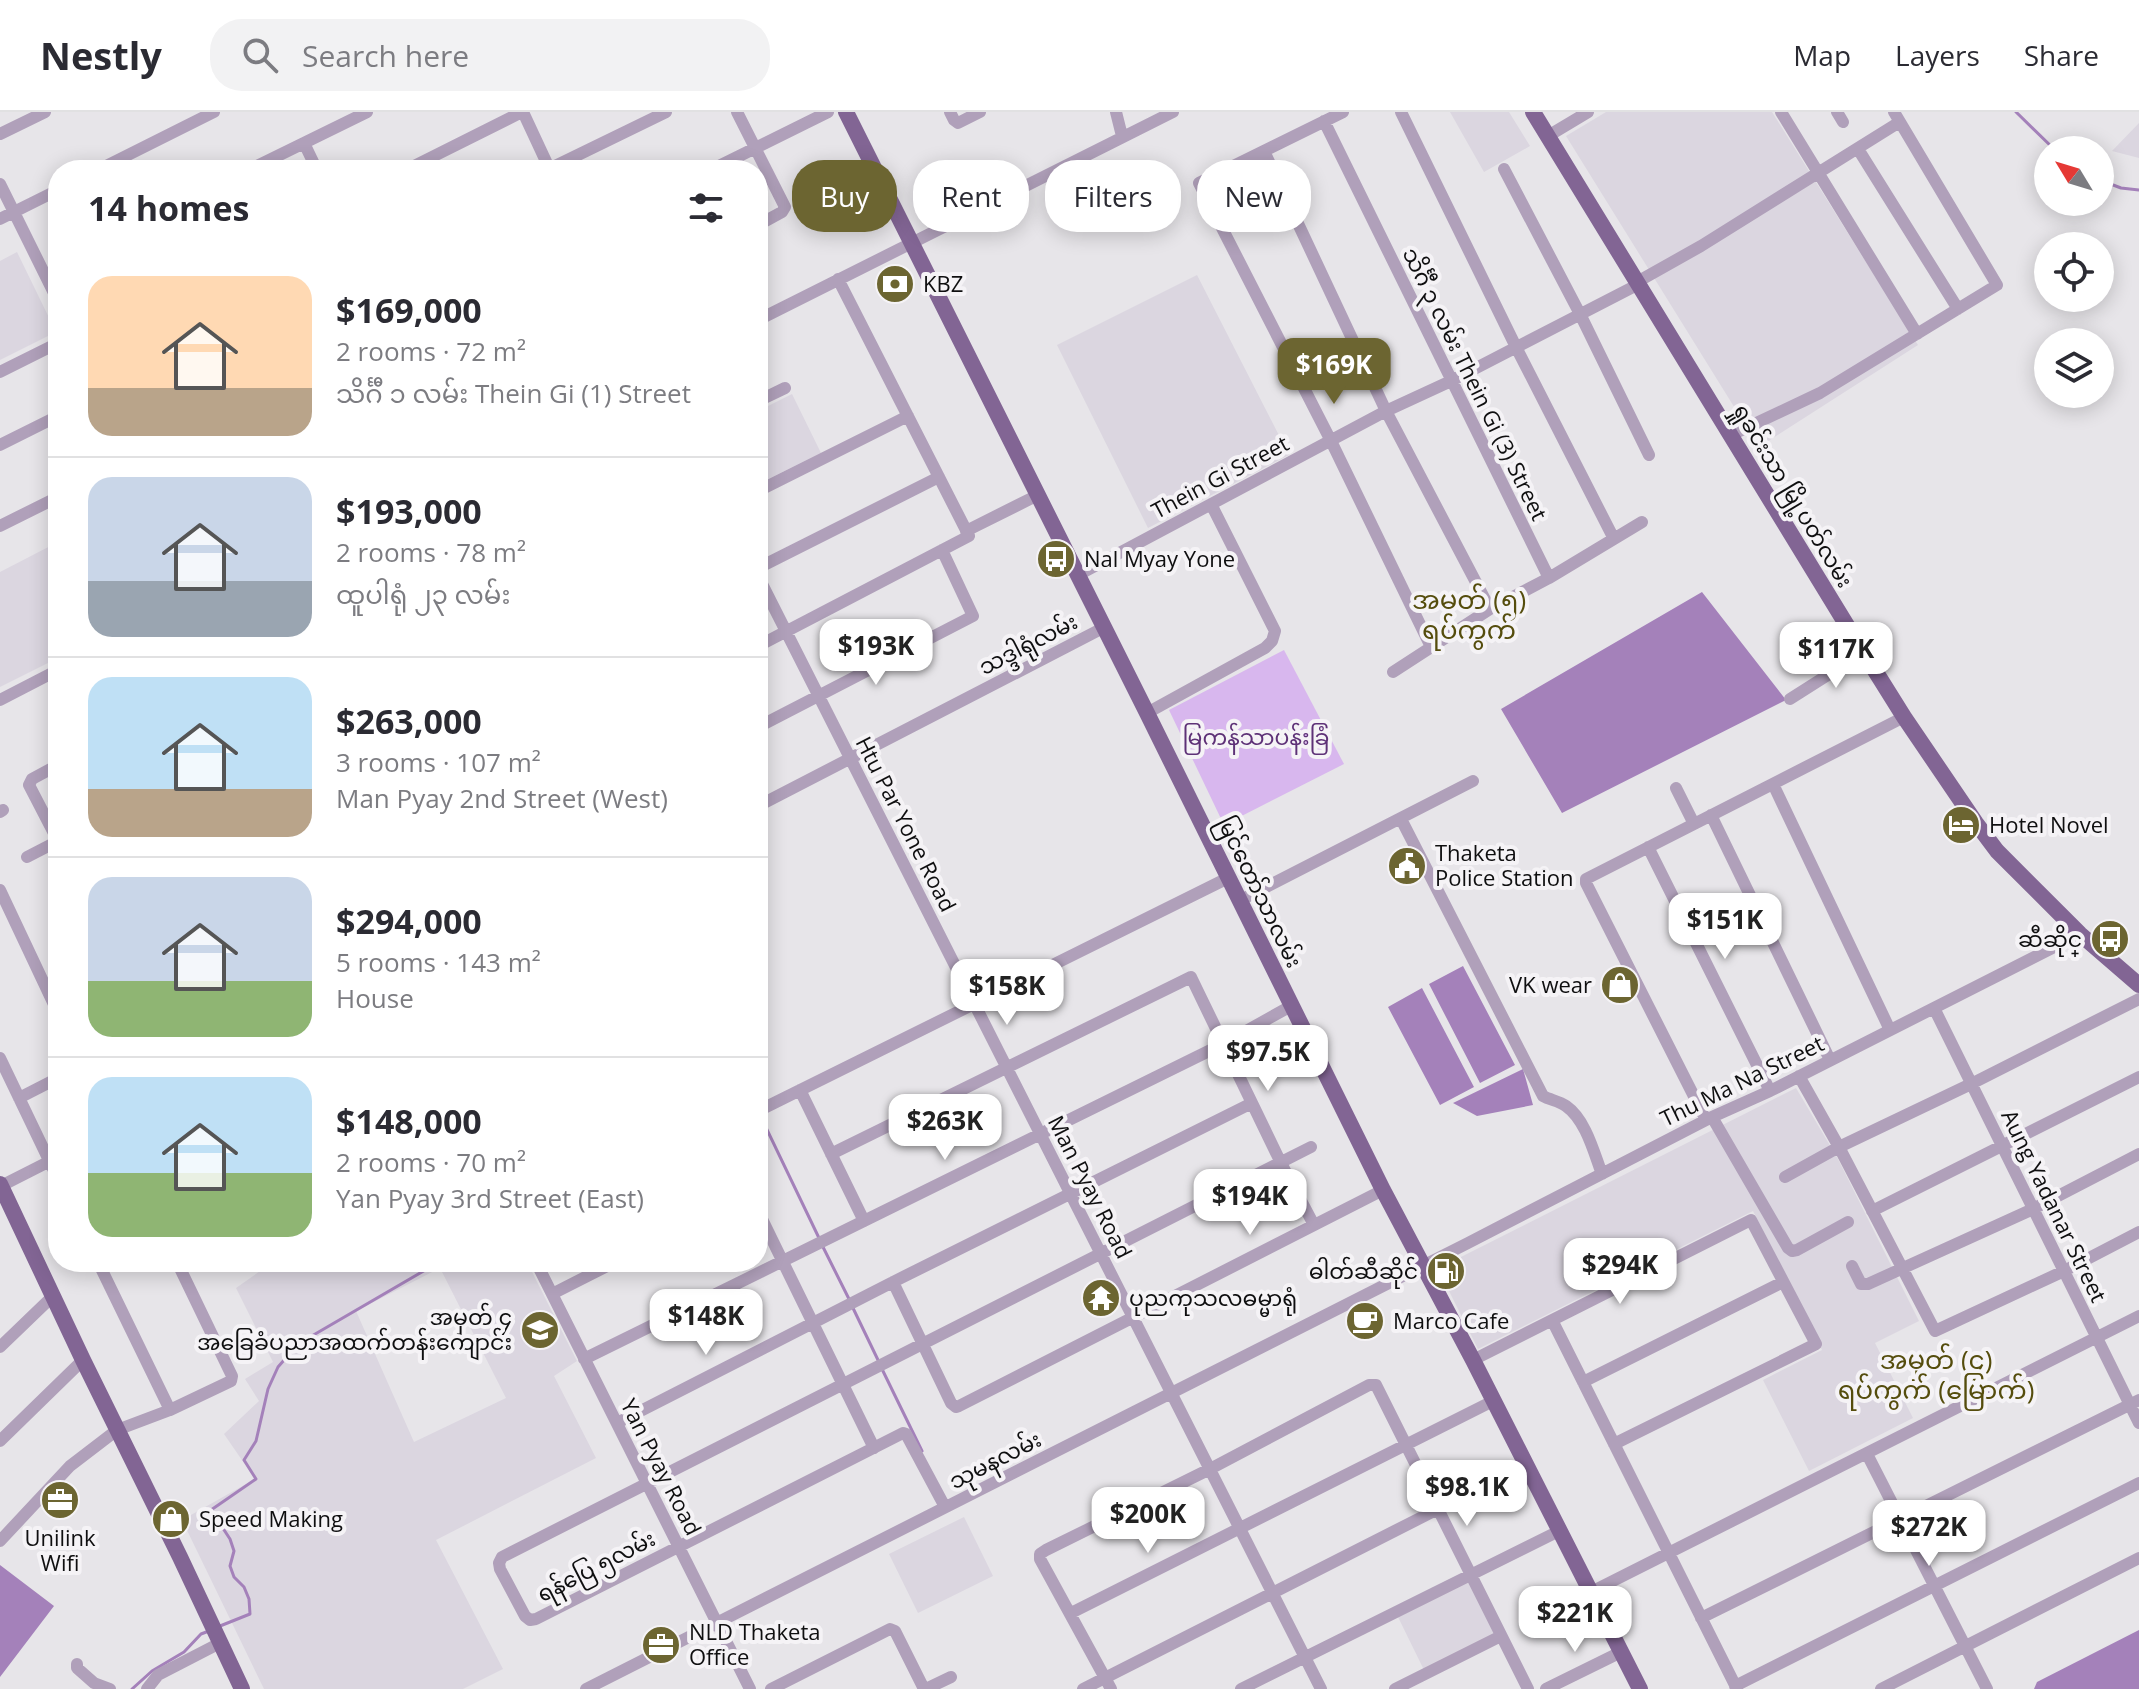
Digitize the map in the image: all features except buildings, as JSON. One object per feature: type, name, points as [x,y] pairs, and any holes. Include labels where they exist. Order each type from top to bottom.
[{"type":"main road","name":"မြင်တော်သာလမ်း","points":[[846,112],[1383,1190],[1640,1689]]},
{"type":"main road","name":"ရှုခင်းသာ မြို့ပတ်လမ်း","points":[[1533,112],[1904,717],[1976,823],[1997,851],[2080,934],[2139,985]]},
{"type":"main road","points":[[0,1185],[242,1689]]},
{"type":"street","points":[[0,134],[45,112]]},
{"type":"street","points":[[269,160],[367,112]]},
{"type":"street","points":[[426,160],[523,112],[545,160]]},
{"type":"street","points":[[569,160],[666,112]]},
{"type":"street","points":[[737,112],[762,160]]},
{"type":"street","points":[[731,160],[828,112]]},
{"type":"street","points":[[954,117],[980,112]]},
{"type":"street","points":[[1116,112],[1122,136]]},
{"type":"street","points":[[768,315],[1173,112]]},
{"type":"street","points":[[1343,112],[1199,183],[1331,441],[1431,647]]},
{"type":"street","points":[[1401,112],[1614,539]]},
{"type":"street","points":[[1548,136],[1588,112]]},
{"type":"street","points":[[1781,112],[1917,334]]},
{"type":"street","points":[[118,160],[211,113]]},
{"type":"street","points":[[1731,435],[1820,393],[1997,285],[1896,118]]},
{"type":"street","name":"Thein Gi Street","points":[[1078,575],[1386,411],[1451,381],[1638,283],[1858,149],[1896,118]]},
{"type":"street","name":"သိင်္ဂီ ၃ လမ်း Thein Gi (3) Street","points":[[1324,121],[1549,578]]},
{"type":"street","points":[[304,143],[312,160]]},
{"type":"street","points":[[1858,149],[1958,309]]},
{"type":"street","points":[[1264,151],[1386,411],[1490,609]]},
{"type":"street","points":[[1504,169],[1649,455]]},
{"type":"street","points":[[768,172],[785,207],[768,220]]},
{"type":"street","points":[[0,184],[48,280]]},
{"type":"street","points":[[0,219],[48,195]]},
{"type":"street","points":[[43,270],[48,267]]},
{"type":"street","points":[[838,279],[968,534]]},
{"type":"street","points":[[0,372],[48,348]]},
{"type":"street","points":[[768,396],[785,388]]},
{"type":"street","points":[[768,486],[908,416]]},
{"type":"street","points":[[0,445],[48,421]]},
{"type":"street","points":[[768,563],[939,477]]},
{"type":"street","points":[[768,641],[942,550],[1038,495]]},
{"type":"street","points":[[0,526],[48,502]]},
{"type":"street","points":[[1147,713],[1265,648],[1272,641],[1275,631],[1211,504]]},
{"type":"street","points":[[1393,672],[1490,609],[1549,578],[1642,522]]},
{"type":"street","points":[[768,722],[973,616],[942,550]]},
{"type":"street","name":"Htu Par Yone Road","points":[[768,596],[974,1004]]},
{"type":"street","name":"သဒ္ဒါရုံလမ်း","points":[[768,801],[1103,628]]},
{"type":"street","points":[[1790,699],[1864,652]]},
{"type":"street","points":[[0,700],[48,675]]},
{"type":"street","points":[[1848,1222],[1797,1250],[1788,1248],[1709,1118],[1586,879],[1904,717]]},
{"type":"street","points":[[48,771],[30,781],[29,785],[48,822]]},
{"type":"street","points":[[1239,901],[1473,781]]},
{"type":"street","points":[[1773,784],[1890,1030]]},
{"type":"street","points":[[1676,788],[1694,824]]},
{"type":"street","points":[[1711,815],[1830,1060]]},
{"type":"street","points":[[1401,819],[1543,1096],[1571,1110],[1583,1127],[1602,1174]]},
{"type":"street","points":[[27,857],[48,846]]},
{"type":"street","points":[[1648,847],[1770,1091]]},
{"type":"street","points":[[768,1106],[1228,878]]},
{"type":"street","points":[[0,890],[48,992]]},
{"type":"street","name":"Thu Ma Na Street","points":[[1423,1266],[1709,1118],[1770,1091],[2080,934]]},
{"type":"street","points":[[831,1154],[1191,977],[1314,1225]]},
{"type":"street","points":[[1785,1177],[1839,1147],[2139,999]]},
{"type":"street","name":"Man Pyay Road","points":[[974,1004],[1321,1689]]},
{"type":"street","points":[[768,1268],[1223,1044],[1291,1006]]},
{"type":"street","name":"Aung Yadanar Street","points":[[1934,1008],[2097,1338],[2135,1403],[2139,1423]]},
{"type":"street","points":[[0,1058],[48,1149]]},
{"type":"street","points":[[1799,1076],[1935,1331],[2139,1232]]},
{"type":"street","points":[[1872,1211],[2139,1077]]},
{"type":"street","points":[[19,1098],[48,1083]]},
{"type":"street","points":[[800,1090],[864,1221]]},
{"type":"street","points":[[617,1423],[1252,1103]]},
{"type":"street","points":[[648,1484],[1311,1147]]},
{"type":"street","points":[[1852,1266],[1861,1284],[1865,1285],[2033,1209],[2139,1154]]},
{"type":"street","points":[[0,1185],[48,1162]]},
{"type":"street","points":[[893,1282],[951,1403],[956,1407],[1383,1190]]},
{"type":"street","points":[[1473,1360],[1751,1220],[1816,1344],[1614,1444]]},
{"type":"street","points":[[768,1231],[874,1448]]},
{"type":"street","name":"သုမနလမ်း","points":[[586,1689],[602,1685],[717,1623],[1423,1266]]},
{"type":"street","points":[[103,1272],[170,1410]]},
{"type":"street","points":[[0,1541],[70,1466],[117,1430],[170,1410],[233,1379],[182,1272]]},
{"type":"street","name":"Yan Pyay Road","points":[[541,1272],[750,1689]]},
{"type":"street","points":[[552,1294],[595,1272]]},
{"type":"street","points":[[584,1359],[761,1272]]},
{"type":"street","points":[[1583,1382],[1783,1282]]},
{"type":"street","points":[[0,1347],[53,1296]]},
{"type":"street","points":[[1591,1592],[2139,1316]]},
{"type":"street","points":[[1552,1320],[1736,1687],[2139,1483]]},
{"type":"street","points":[[0,1441],[83,1360]]},
{"type":"street","points":[[1108,1683],[1040,1554],[1369,1385],[1376,1385],[1528,1689]]},
{"type":"street","points":[[1071,1613],[1493,1401]]},
{"type":"street","points":[[1701,1618],[2135,1403]]},
{"type":"street","name":"ရန်ပြေ ၅လမ်း","points":[[648,1484],[502,1557],[500,1569],[525,1616],[530,1620],[536,1619],[903,1433],[945,1507]]},
{"type":"street","points":[[1867,1454],[1987,1689]]},
{"type":"street","points":[[1083,1689],[1108,1683],[1273,1593],[1438,1509]]},
{"type":"street","points":[[1241,1689],[1559,1531]]},
{"type":"street","points":[[1881,1689],[2139,1558]]},
{"type":"street","points":[[771,1689],[890,1629],[895,1631],[925,1689],[951,1677]]},
{"type":"street","points":[[1395,1689],[1501,1636]]},
{"type":"street","points":[[151,1687],[158,1675],[220,1643]]},
{"type":"street","points":[[1550,1688],[1621,1652]]},
{"type":"street","points":[[77,1664],[87,1679],[109,1688]]},
{"type":"shaded area","points":[[1450,112],[1509,112],[1530,146],[1484,172]]},
{"type":"shaded area","points":[[1606,112],[1772,112],[1918,345],[1759,447],[1566,136]]},
{"type":"shaded area","points":[[2139,123],[2139,158],[2114,152]]},
{"type":"shaded area","points":[[17,252],[48,316],[48,336],[0,360],[0,261]]},
{"type":"shaded area","points":[[1197,275],[1289,455],[1148,528],[1057,345]]},
{"type":"shaded area","points":[[792,394],[821,453],[768,479],[768,406]]},
{"type":"shaded area","points":[[48,547],[48,663],[0,687],[0,572]]},
{"type":"shaded area","points":[[1702,592],[1786,700],[1562,813],[1501,709]]},
{"type":"shaded area","points":[[1463,966],[1515,1065],[1480,1083],[1429,984]]},
{"type":"shaded area","points":[[1422,988],[1474,1087],[1440,1105],[1388,1007]]},
{"type":"shaded area","points":[[1523,1069],[1533,1105],[1477,1116],[1453,1103]]},
{"type":"shaded area","points":[[1796,1088],[1838,1159],[1919,1321],[1875,1343],[1913,1418],[1809,1471],[1763,1380],[1822,1350],[1753,1211],[1478,1349],[1441,1275],[1445,1265]]},
{"type":"shaded area","points":[[259,1272],[432,1272],[356,1311],[414,1442],[506,1398],[442,1272],[532,1272],[577,1361],[554,1376],[596,1458],[436,1540],[503,1669],[463,1689],[264,1689],[182,1520],[255,1479],[224,1434],[259,1401],[245,1379],[273,1362],[236,1288]]},
{"type":"shaded area","points":[[964,1517],[993,1576],[918,1613],[889,1554]]},
{"type":"shaded area","points":[[0,1565],[54,1606],[0,1677]]},
{"type":"shaded area","points":[[1468,1582],[1494,1634],[1424,1670],[1398,1617]]},
{"type":"shaded area","points":[[2139,1630],[2139,1689],[2034,1689],[2037,1682]]},
{"type":"green space","name":"မြကန်သာပန်းခြံ","points":[[1284,650],[1344,764],[1224,825],[1169,710]]},
{"type":"waterway","points":[[2016,112],[2041,136]]},
{"type":"waterway","points":[[2114,185],[2139,190]]},
{"type":"waterway","points":[[768,1132],[819,1238]]},
{"type":"waterway","points":[[822,1245],[849,1299]]},
{"type":"waterway","points":[[220,1626],[250,1614],[249,1599],[230,1566],[234,1551],[230,1539],[211,1510],[256,1479],[244,1460],[256,1441],[268,1389],[278,1367],[298,1344],[422,1272]]},
{"type":"waterway","points":[[852,1306],[878,1360]]},
{"type":"waterway","points":[[881,1367],[922,1451]]},
{"type":"waterway","points":[[132,1689],[152,1671],[184,1652],[201,1634],[209,1631]]},
{"type":"place","name":"KBZ","points":[[895,284]]},
{"type":"place","name":"Nal Myay Yone","points":[[1056,559]]},
{"type":"place","name":"Hotel Novel","points":[[1961,825]]},
{"type":"place","name":"Thaketa Police Station","points":[[1407,866]]},
{"type":"place","name":"ဆီဆိုင္","points":[[2110,939]]},
{"type":"place","name":"VK wear","points":[[1620,985]]},
{"type":"place","name":"ဓါတ်ဆီဆိုင်","points":[[1446,1271]]},
{"type":"place","name":"ပုညကုသလဓမ္မာရုံ","points":[[1101,1298]]},
{"type":"place","name":"Marco Cafe","points":[[1365,1321]]},
{"type":"place","name":"အမှတ် ၄ အခြေခံပညာအထက်တန်းကျောင်း","points":[[540,1330]]},
{"type":"place","name":"Unilink Wifi","points":[[60,1500]]},
{"type":"place","name":"Speed Making","points":[[171,1519]]},
{"type":"place","name":"NLD Thaketa Office","points":[[661,1645]]},
{"type":"district","name":"အမှတ် (၅) ရပ်ကွက်","points":[[1469,615]]},
{"type":"district","name":"အမှတ် (၄) ရပ်ကွက် (မြောက်)","points":[[1936,1375]]}]
